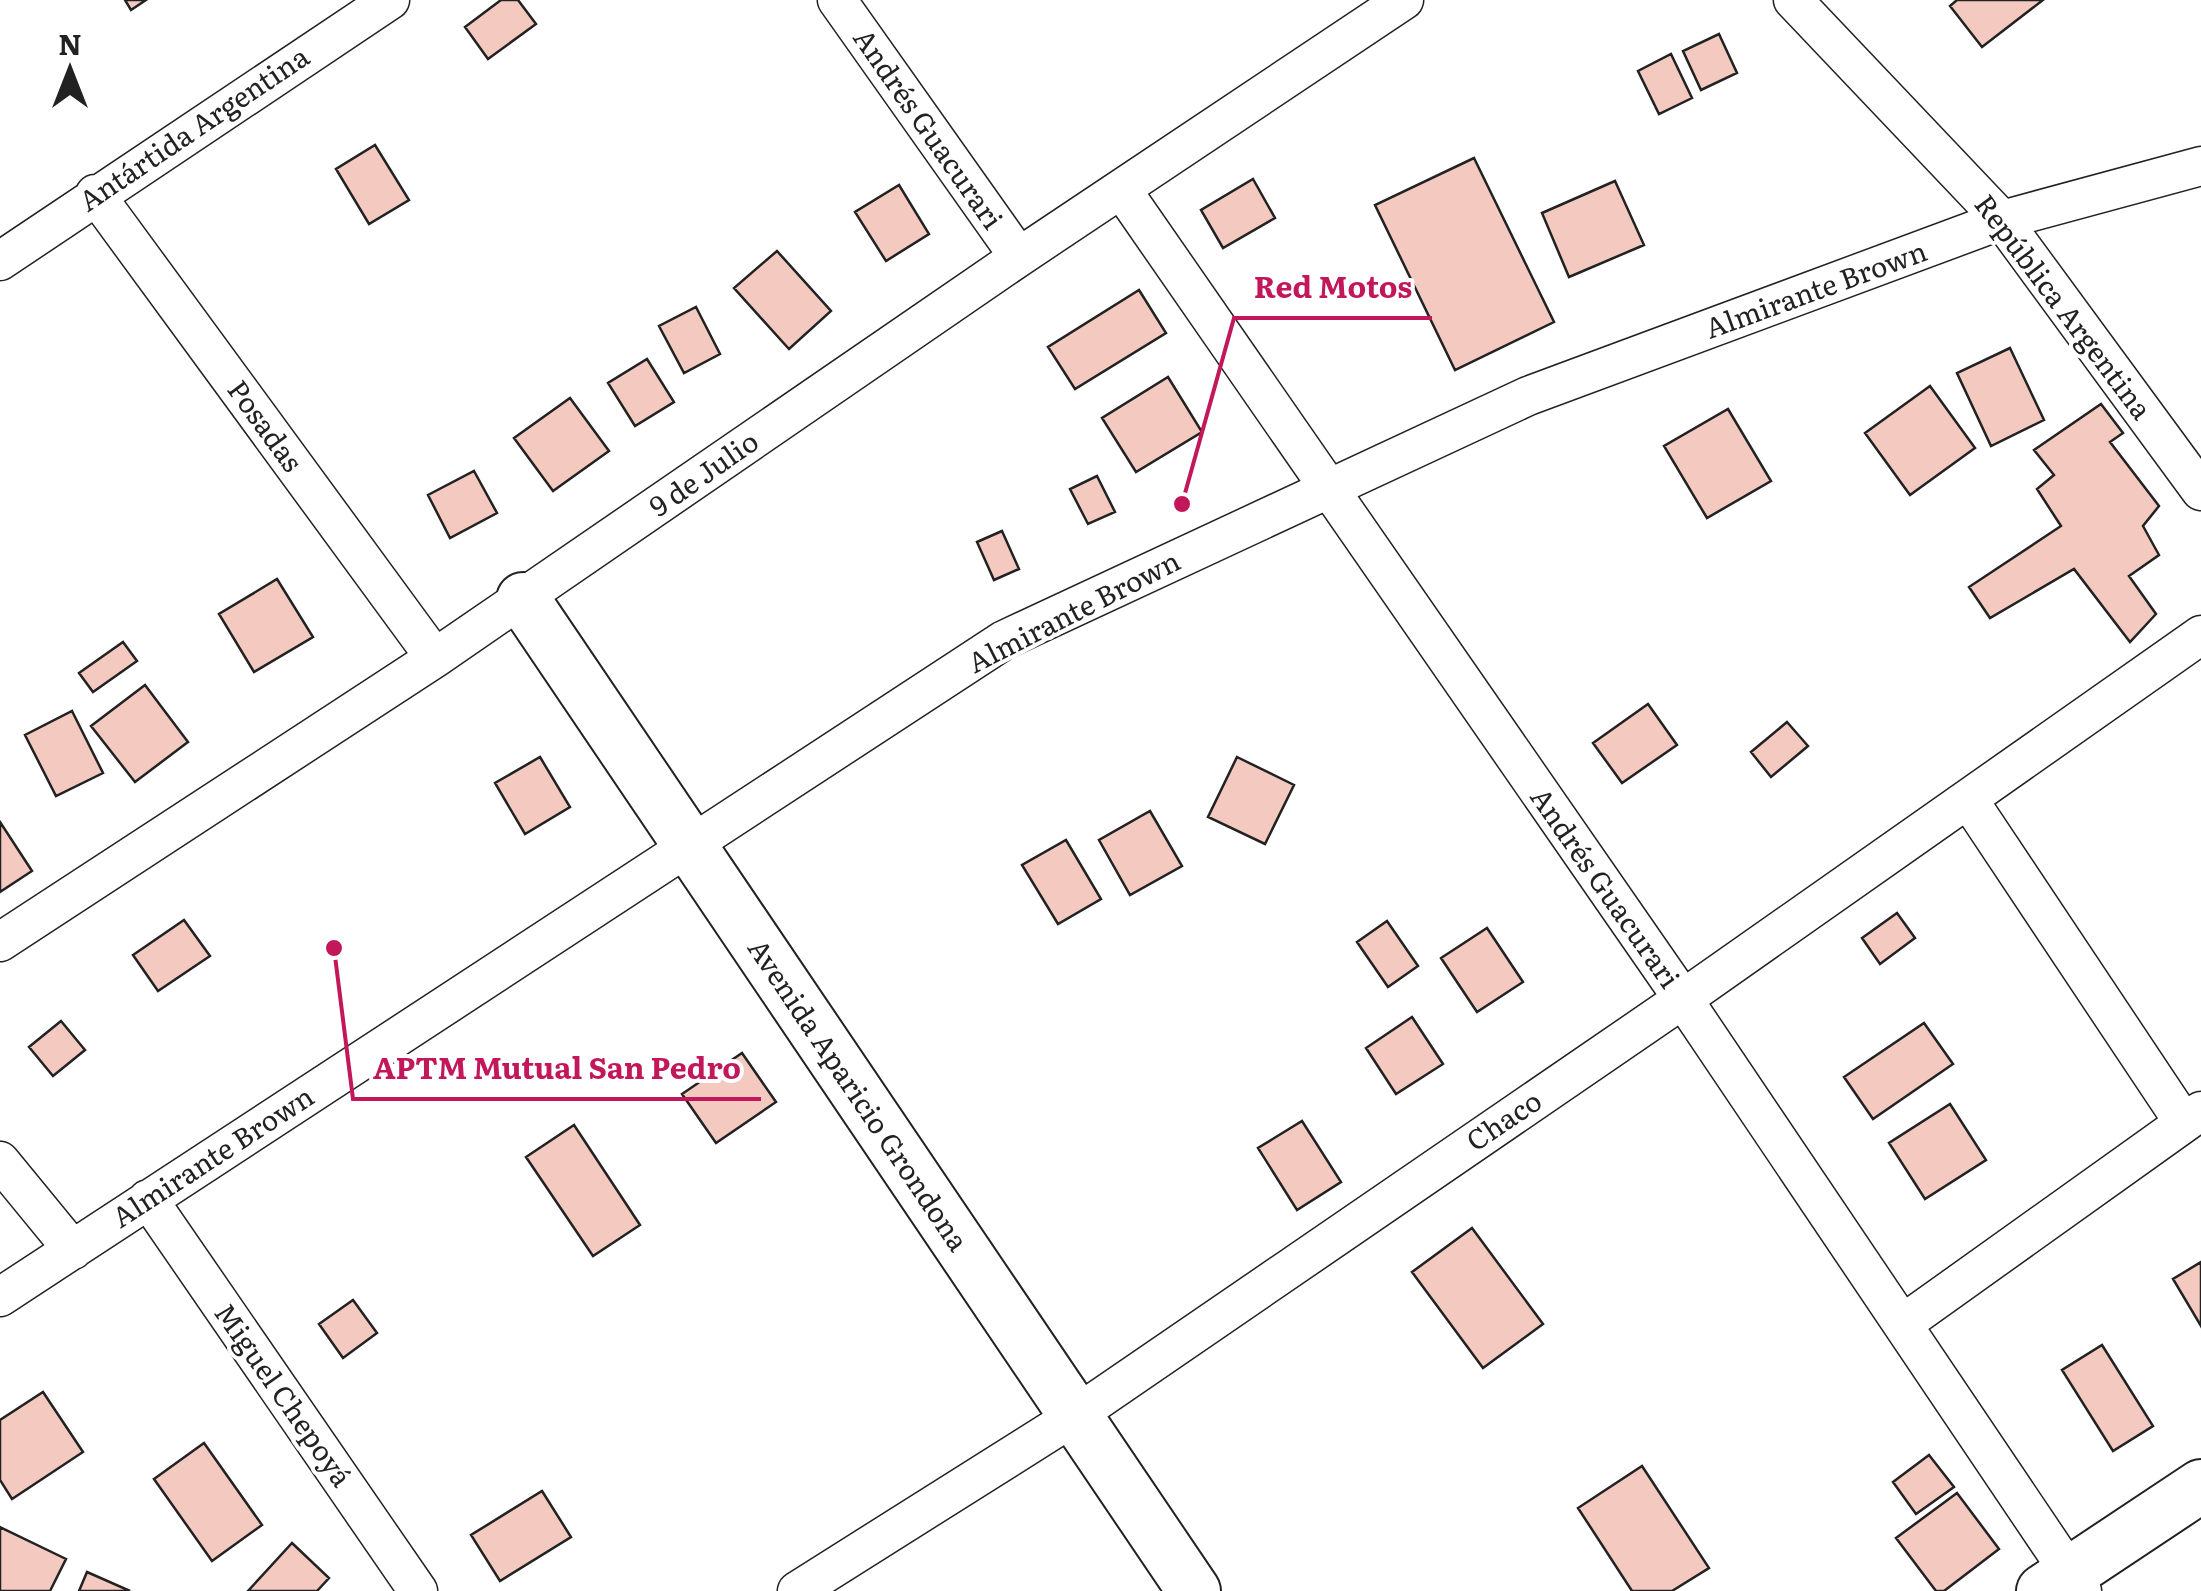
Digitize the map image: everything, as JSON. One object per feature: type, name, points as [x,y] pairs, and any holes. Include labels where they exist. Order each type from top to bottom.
[{"type":"main road","name":"Avenida Aparicio Grondona","points":[[523,599],[1194,1591]]},
{"type":"main road","points":[[2064,1585],[2201,1486]]},
{"type":"street","name":"Antártida Argentina","points":[[0,260],[390,0]]},
{"type":"street","name":"Andrés Guacurari","points":[[837,0],[1020,257]]},
{"type":"street","name":"9 de Julio","points":[[0,942],[523,599],[1020,257],[1404,0]]},
{"type":"street","name":"República Argentina","points":[[1793,0],[2002,220],[2201,491]]},
{"type":"street","name":"Almirante Brown","points":[[0,1297],[1004,640],[1528,396],[2002,220],[2201,166]]},
{"type":"street","name":"Andrés Guacurari","points":[[1122,190],[1904,1323],[2064,1585]]},
{"type":"street","name":"Posadas","points":[[95,194],[434,658]]},
{"type":"street","name":"Chaco","points":[[797,1591],[1073,1416],[1683,999],[2201,635]]},
{"type":"street","points":[[1904,1323],[2192,1117],[1968,799]]},
{"type":"street","points":[[0,1161],[73,1250]]},
{"type":"street","name":"Miguel Chepoyá","points":[[148,1198],[418,1591]]},
{"type":"building","points":[[125,0],[146,0],[131,10]]},
{"type":"building","points":[[501,0],[518,0],[536,24],[488,59],[465,27]]},
{"type":"building","points":[[1957,0],[2043,0],[1982,47],[1950,6]]},
{"type":"building","points":[[1719,34],[1737,73],[1701,90],[1683,51]]},
{"type":"building","points":[[1671,54],[1692,98],[1659,114],[1638,71]]},
{"type":"building","points":[[375,145],[409,200],[369,224],[336,169]]},
{"type":"building","points":[[1474,158],[1554,322],[1455,370],[1375,205]]},
{"type":"building","points":[[1253,179],[1275,218],[1223,248],[1201,210]]},
{"type":"building","points":[[1615,181],[1644,245],[1569,277],[1542,213]]},
{"type":"building","points":[[899,185],[929,234],[886,261],[855,212]]},
{"type":"building","points":[[777,251],[831,311],[789,349],[734,288]]},
{"type":"building","points":[[1139,290],[1166,333],[1075,389],[1048,347]]},
{"type":"building","points":[[696,307],[720,354],[684,373],[659,326]]},
{"type":"building","points":[[2010,348],[2044,420],[1991,446],[1957,373]]},
{"type":"building","points":[[647,359],[674,402],[635,426],[608,383]]},
{"type":"building","points":[[1168,377],[1202,432],[1136,472],[1102,418]]},
{"type":"building","points":[[1930,386],[1975,448],[1910,495],[1865,433]]},
{"type":"building","points":[[570,398],[609,451],[553,491],[514,438]]},
{"type":"building","points":[[2101,404],[2123,433],[2110,442],[2159,506],[2143,526],[2159,555],[2129,576],[2156,614],[2130,642],[2074,569],[1990,618],[1969,587],[2061,526],[2037,489],[2054,475],[2034,450]]},
{"type":"building","points":[[1728,409],[1771,481],[1707,518],[1664,446]]},
{"type":"building","points":[[474,471],[497,513],[450,538],[428,495]]},
{"type":"building","points":[[1097,476],[1115,512],[1088,524],[1070,489]]},
{"type":"building","points":[[1002,531],[1019,569],[994,580],[977,542]]},
{"type":"building","points":[[277,579],[313,637],[254,672],[219,614]]},
{"type":"building","points":[[123,642],[137,661],[93,692],[79,673]]},
{"type":"building","points":[[145,685],[188,742],[135,782],[91,726]]},
{"type":"building","points":[[1648,704],[1677,745],[1622,783],[1593,743]]},
{"type":"building","points":[[72,711],[103,773],[56,796],[25,735]]},
{"type":"building","points":[[1787,722],[1808,746],[1771,777],[1751,752]]},
{"type":"building","points":[[540,757],[570,807],[525,834],[495,783]]},
{"type":"building","points":[[1237,757],[1294,785],[1265,844],[1208,817]]},
{"type":"building","points":[[1150,811],[1182,866],[1130,895],[1099,840]]},
{"type":"building","points":[[0,822],[32,871],[0,892]]},
{"type":"building","points":[[1066,840],[1101,899],[1058,924],[1022,865]]},
{"type":"building","points":[[1897,913],[1915,938],[1880,964],[1862,938]]},
{"type":"building","points":[[184,920],[210,956],[158,991],[133,955]]},
{"type":"building","points":[[1387,921],[1418,966],[1388,987],[1357,942]]},
{"type":"building","points":[[1487,928],[1523,982],[1477,1012],[1441,958]]},
{"type":"building","points":[[1412,1017],[1443,1064],[1396,1094],[1366,1048]]},
{"type":"building","points":[[61,1021],[85,1050],[53,1076],[29,1047]]},
{"type":"building","points":[[1924,1023],[1953,1064],[1873,1119],[1844,1077]]},
{"type":"building","points":[[742,1053],[776,1102],[716,1143],[682,1094]]},
{"type":"building","points":[[1950,1104],[1986,1160],[1925,1199],[1889,1143]]},
{"type":"building","points":[[1302,1121],[1341,1182],[1297,1210],[1258,1148]]},
{"type":"building","points":[[574,1125],[640,1225],[593,1256],[526,1157]]},
{"type":"building","points":[[1472,1228],[1543,1324],[1483,1368],[1412,1272]]},
{"type":"building","points":[[2201,1262],[2201,1326],[2173,1279]]},
{"type":"building","points":[[353,1300],[377,1333],[343,1358],[319,1324]]},
{"type":"building","points":[[2102,1345],[2153,1426],[2113,1451],[2062,1370]]},
{"type":"building","points":[[43,1392],[83,1452],[12,1499],[0,1480],[0,1420]]},
{"type":"building","points":[[204,1443],[262,1525],[212,1561],[154,1479]]},
{"type":"building","points":[[1929,1455],[1954,1487],[1916,1514],[1893,1482]]},
{"type":"building","points":[[1642,1466],[1709,1568],[1672,1591],[1632,1591],[1578,1508]]},
{"type":"building","points":[[542,1491],[571,1537],[500,1581],[471,1535]]},
{"type":"building","points":[[1957,1493],[1999,1549],[1944,1591],[1936,1591],[1896,1538]]},
{"type":"building","points":[[0,1527],[66,1559],[50,1591],[0,1591]]},
{"type":"building","points":[[292,1543],[329,1578],[317,1591],[248,1591]]},
{"type":"building","points":[[87,1572],[130,1591],[79,1591]]},
{"type":"place","name":"Red Motos","points":[[1182,504]]},
{"type":"place","name":"APTM Mutual San Pedro","points":[[334,948]]}]
